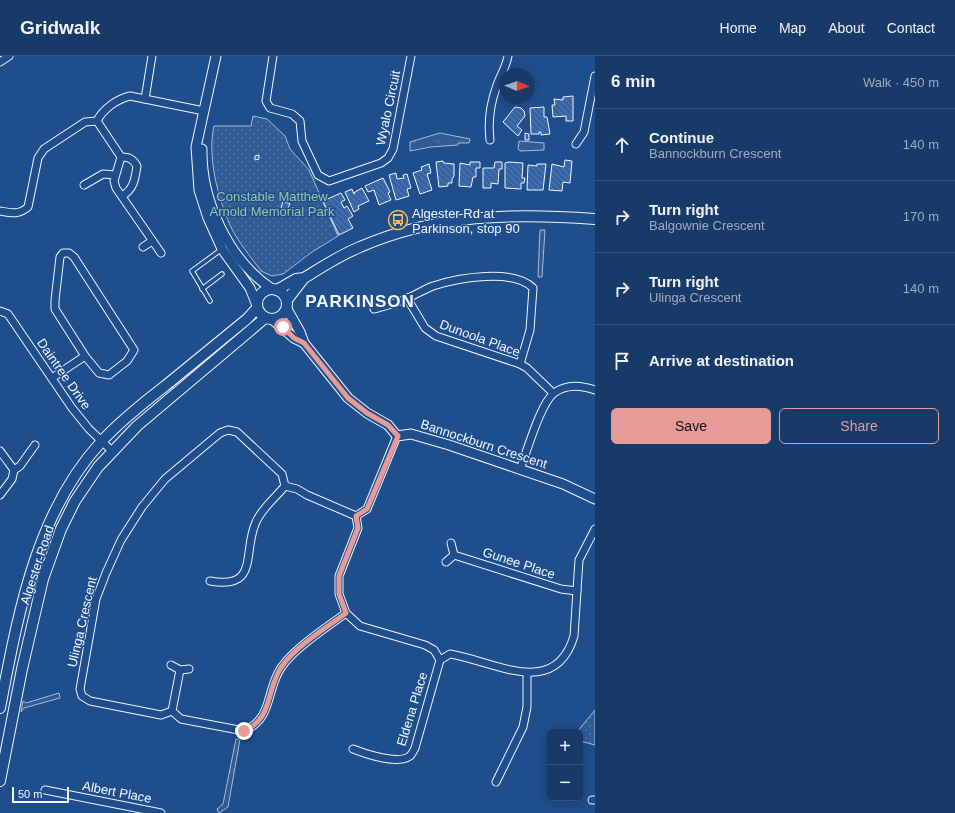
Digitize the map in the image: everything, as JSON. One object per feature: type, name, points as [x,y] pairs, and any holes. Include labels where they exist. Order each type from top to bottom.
[{"type":"main road","points":[[304,278],[281,317],[269,319],[256,306],[263,292],[275,289],[296,279],[304,278],[358,248],[408,230],[435,223],[505,216],[557,216],[595,219]]},
{"type":"main road","points":[[275,289],[285,296],[287,305]]},
{"type":"main road","name":"Algester Road","points":[[0,708],[17,624],[45,533],[66,490],[78,471],[102,441],[139,406],[247,319],[256,306]]},
{"type":"main road","name":"Algester Road","points":[[0,781],[33,619],[51,555],[61,529],[75,501],[98,467],[142,422],[269,319]]},
{"type":"street","points":[[0,62],[9,56]]},
{"type":"street","points":[[145,99],[152,56]]},
{"type":"street","points":[[216,56],[202,126],[202,154],[206,187],[222,230],[226,247],[250,288],[256,306]]},
{"type":"street","name":"Wyalo Circuit","points":[[273,56],[266,102],[270,108],[292,114],[298,118],[301,124],[302,141],[312,163],[318,175],[328,181],[381,163],[388,158],[393,149],[410,56]]},
{"type":"street","points":[[490,140],[489,124],[494,96],[506,66],[508,56]]},
{"type":"street","points":[[576,144],[584,132],[595,76]]},
{"type":"street","points":[[97,121],[101,112],[123,98],[130,96],[204,111]]},
{"type":"street","points":[[97,121],[121,157]]},
{"type":"street","points":[[0,211],[15,213],[22,212],[28,207],[38,158],[44,149],[85,122],[97,121]]},
{"type":"street","points":[[121,157],[114,181],[116,188],[160,253]]},
{"type":"street","points":[[121,157],[128,157],[134,160],[137,166],[133,185],[128,192],[122,196]]},
{"type":"street","points":[[84,185],[102,174],[115,175]]},
{"type":"street","points":[[143,247],[152,241]]},
{"type":"street","points":[[226,247],[259,280],[275,289]]},
{"type":"street","points":[[63,253],[69,253],[74,257],[134,350],[127,361],[109,374],[99,373],[85,356],[55,309],[60,257],[63,253]]},
{"type":"street","points":[[374,308],[407,298],[432,286],[453,280],[505,276],[520,279],[528,283],[533,288],[530,330],[520,364]]},
{"type":"street","name":"Dunoola Place","points":[[407,298],[424,328],[436,336],[520,364],[527,368],[553,393]]},
{"type":"street","points":[[287,305],[304,343],[348,398],[367,413],[388,425],[398,436],[367,509],[356,516]]},
{"type":"street","name":"Daintree Drive","points":[[0,311],[8,314],[72,408],[89,429],[112,451]]},
{"type":"street","points":[[269,319],[294,338],[304,343]]},
{"type":"street","points":[[52,378],[85,356]]},
{"type":"street","points":[[520,469],[544,406],[553,393],[574,385],[595,390]]},
{"type":"street","name":"Ulinga Crescent","points":[[172,711],[161,715],[90,701],[82,696],[80,689],[96,599],[121,540],[142,507],[165,479],[220,433],[228,430],[237,432],[282,474],[285,486]]},
{"type":"street","name":"Bannockburn Crescent","points":[[398,436],[415,435],[563,484],[595,499]]},
{"type":"street","points":[[0,496],[12,479],[14,470],[20,466],[35,445]]},
{"type":"street","points":[[0,451],[14,470]]},
{"type":"street","points":[[210,581],[235,582],[242,575],[247,563],[255,524],[261,512],[285,486],[297,489],[307,495],[356,516]]},
{"type":"street","points":[[356,516],[358,528],[339,576],[339,594],[346,613],[360,626],[434,650],[440,660],[450,654],[527,674],[546,670],[565,656],[574,636],[579,560],[595,529]]},
{"type":"street","points":[[446,562],[454,554],[452,543]]},
{"type":"street","name":"Gunee Place","points":[[454,554],[561,589],[577,591]]},
{"type":"street","points":[[180,670],[172,711],[181,719],[244,731],[253,727],[262,719],[277,674],[291,655],[346,613]]},
{"type":"street","name":"Eldena Place","points":[[353,749],[368,755],[393,759],[411,756],[415,748],[440,660]]},
{"type":"street","points":[[171,665],[180,670],[189,669]]},
{"type":"street","points":[[496,782],[523,727],[527,707],[527,674]]},
{"type":"street","name":"Albert Place","points":[[45,790],[161,813]]},
{"type":"lane","points":[[210,301],[192,273],[193,269],[226,247]]},
{"type":"lane","points":[[202,289],[222,274]]},
{"type":"green space","name":"Constable Matthew Arnold Memorial Park","points":[[253,116],[267,119],[285,136],[290,149],[309,170],[338,236],[312,252],[283,274],[272,276],[261,271],[233,231],[221,202],[213,163],[212,138],[214,126],[251,126]]},
{"type":"green space","points":[[440,133],[470,139],[469,143],[458,143],[458,145],[431,147],[410,151],[410,142]]},
{"type":"green space","points":[[519,141],[544,143],[544,150],[520,151],[518,149]]},
{"type":"green space","points":[[540,230],[545,230],[542,277],[538,277]]},
{"type":"green space","points":[[59,693],[60,698],[24,708],[21,712],[23,701],[26,703]]},
{"type":"green space","points":[[595,710],[595,745],[583,742],[583,729],[579,729]]},
{"type":"green space","points":[[236,739],[240,739],[228,807],[219,813],[217,809],[223,804]]},
{"type":"building","points":[[573,96],[573,121],[566,121],[566,116],[553,117],[552,105],[555,105],[554,99],[563,100],[563,97]]},
{"type":"building","points":[[515,107],[521,108],[524,111],[525,116],[517,126],[522,130],[518,136],[503,122]]},
{"type":"building","points":[[544,107],[544,117],[547,117],[550,134],[541,135],[541,132],[539,132],[539,134],[531,134],[530,108]]},
{"type":"building","points":[[525,133],[529,134],[529,140],[525,140]]},
{"type":"building","points":[[259,155],[259,159],[255,160],[255,156]]},
{"type":"building","points":[[565,160],[572,161],[570,183],[563,182],[562,191],[549,190],[552,164],[564,167]]},
{"type":"building","points":[[443,161],[444,163],[454,164],[454,176],[452,183],[448,183],[448,186],[439,187],[436,162]]},
{"type":"building","points":[[470,162],[480,162],[480,168],[476,168],[476,177],[473,177],[471,187],[459,186],[460,163],[470,165]]},
{"type":"building","points":[[495,162],[502,162],[502,169],[499,169],[498,184],[491,183],[491,188],[483,188],[483,168],[494,168]]},
{"type":"building","points":[[505,163],[523,163],[522,178],[525,178],[524,183],[521,183],[521,189],[505,188]]},
{"type":"building","points":[[429,164],[431,173],[427,174],[432,190],[420,194],[413,173],[422,170],[421,167]]},
{"type":"building","points":[[537,164],[546,164],[543,190],[527,190],[528,165],[537,166]]},
{"type":"building","points":[[396,173],[397,179],[404,178],[403,175],[407,174],[411,188],[407,189],[409,196],[396,200],[389,175]]},
{"type":"building","points":[[383,178],[390,192],[388,193],[391,200],[379,205],[374,190],[368,192],[365,186]]},
{"type":"building","points":[[362,188],[369,201],[358,206],[359,209],[354,212],[345,192],[352,189],[354,194]]},
{"type":"building","points":[[341,193],[345,200],[341,202],[344,208],[347,206],[353,216],[348,219],[353,228],[339,235],[323,201]]},
{"type":"building","points":[[283,201],[290,204],[287,210],[281,208]]},
{"type":"place","name":"Algester Rd at Parkinson, stop 90","points":[[398,220]]},
{"type":"district","name":"PARKINSON","points":[[360,301]]},
{"type":"route","points":[[244,731],[253,727],[262,719],[277,674],[291,655],[346,613],[339,594],[339,576],[358,528],[356,516],[367,509],[398,436],[392,428],[367,413],[348,398],[304,343],[294,338],[283,327]]}]
